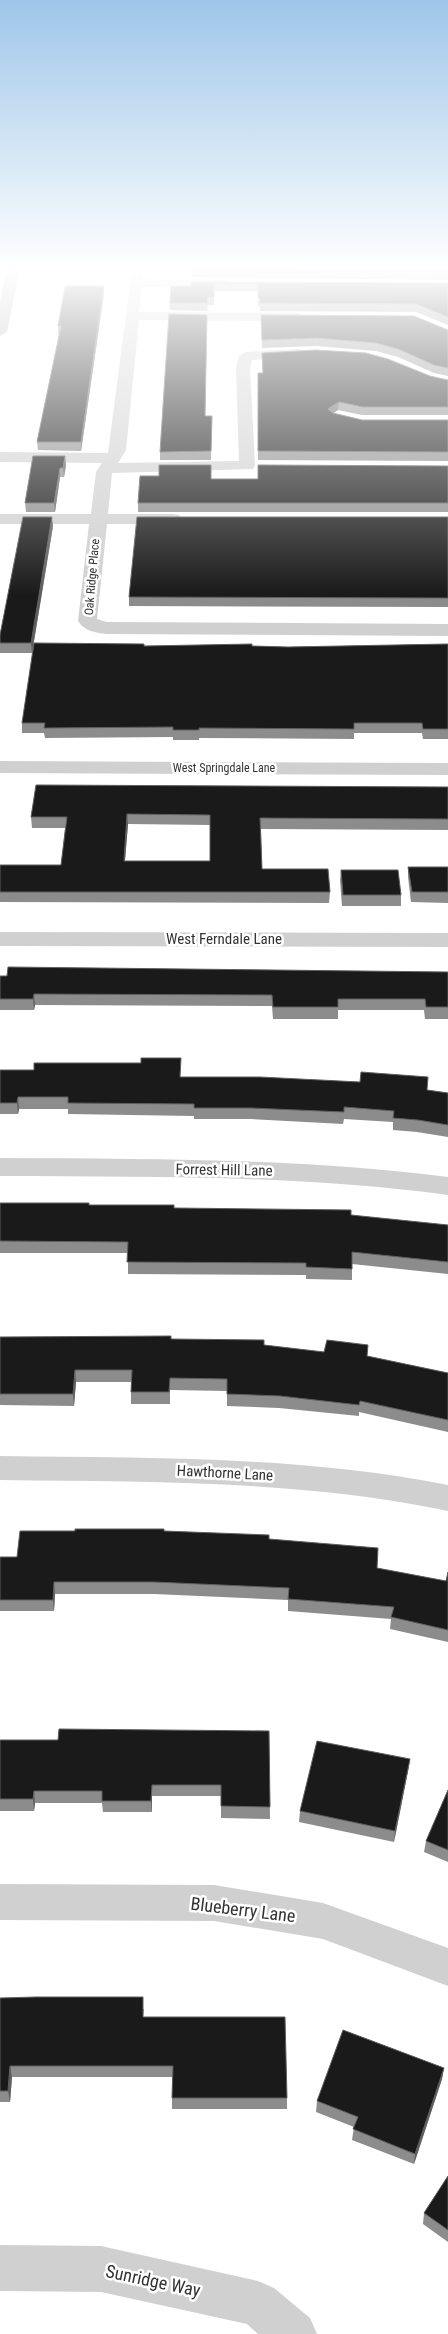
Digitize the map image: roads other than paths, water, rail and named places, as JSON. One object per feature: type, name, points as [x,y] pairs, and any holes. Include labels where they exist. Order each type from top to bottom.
[{"type":"street","name":"Oak Ridge Place","points":[[126,377],[118,450],[104,472],[87,621],[96,627],[448,630]]},
{"type":"street","points":[[243,377],[247,466]]},
{"type":"street","points":[[0,457],[109,463],[263,467]]},
{"type":"street","points":[[0,519],[185,519]]},
{"type":"street","name":"West Springdale Lane","points":[[0,767],[448,769]]},
{"type":"street","name":"West Ferndale Lane","points":[[0,939],[448,940]]},
{"type":"street","name":"Forrest Hill Lane","points":[[0,1167],[320,1171],[403,1179],[448,1186]]},
{"type":"street","name":"Hawthorne Lane","points":[[0,1468],[224,1470],[389,1486],[448,1498]]},
{"type":"street","name":"Blueberry Lane","points":[[0,1902],[214,1903],[323,1921],[448,1967]]},
{"type":"street","name":"Sunridge Way","points":[[0,2268],[101,2269],[258,2304],[294,2334]]}]
